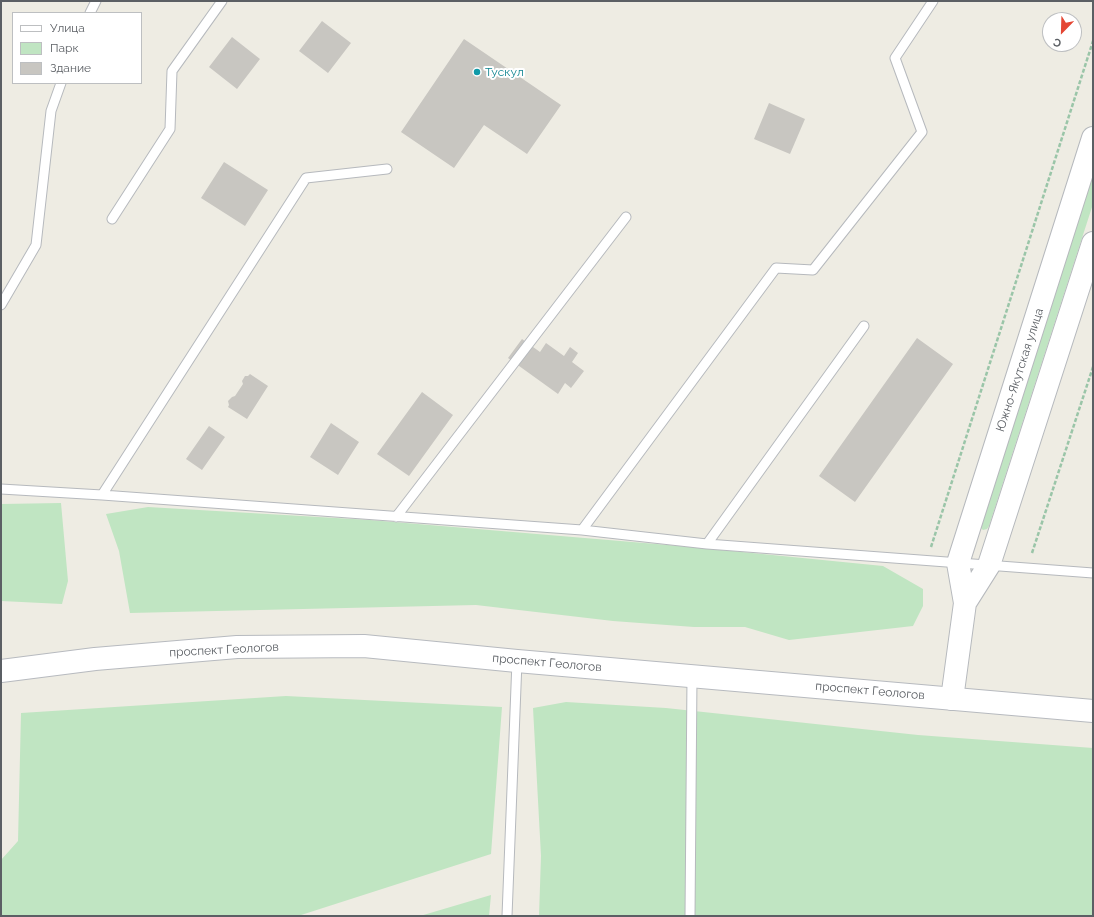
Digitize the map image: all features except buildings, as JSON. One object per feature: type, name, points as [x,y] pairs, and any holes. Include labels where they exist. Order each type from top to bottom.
[{"type":"main road","name":"Южно-Якутская улица","points":[[952,699],[966,603],[958,563],[1093,138]]},
{"type":"main road","name":"Южно-Якутская улица","points":[[966,603],[989,565],[1093,243]]},
{"type":"main road","name":"проспект Геологов","points":[[1,671],[95,660],[237,647],[364,646],[517,661],[1093,711]]},
{"type":"lane","points":[[90,12],[96,1]]},
{"type":"lane","points":[[112,219],[170,129],[172,71],[222,1]]},
{"type":"lane","points":[[582,530],[776,268],[813,270],[922,132],[895,58],[933,1]]},
{"type":"lane","points":[[1,305],[36,245],[51,111],[61,84]]},
{"type":"lane","points":[[102,495],[306,178],[387,169]]},
{"type":"lane","points":[[396,517],[626,216]]},
{"type":"lane","points":[[707,544],[864,326]]},
{"type":"lane","points":[[1,489],[582,530],[707,544],[1027,568],[1090,572],[1093,564]]},
{"type":"lane","points":[[507,916],[517,661]]},
{"type":"lane","points":[[690,916],[692,675]]},
{"type":"path","points":[[926,560],[1093,41]]},
{"type":"path","points":[[1027,568],[1093,367]]},
{"type":"green space","points":[[1093,171],[1093,204],[989,526],[987,529],[983,530],[980,527]]},
{"type":"green space","points":[[61,503],[68,581],[62,604],[1,601],[1,504]]},
{"type":"green space","points":[[148,507],[370,520],[692,547],[883,566],[923,589],[923,606],[913,626],[789,640],[745,627],[694,627],[613,621],[476,605],[130,613],[119,551],[106,514]]},
{"type":"green space","points":[[286,696],[502,707],[491,854],[298,916],[1,916],[1,860],[18,841],[21,713]]},
{"type":"green space","points":[[566,702],[666,708],[918,735],[1093,748],[1093,916],[539,916],[541,856],[533,708]]},
{"type":"green space","points":[[491,895],[489,916],[420,916]]},
{"type":"place","name":"Тускул","points":[[477,72]]}]
